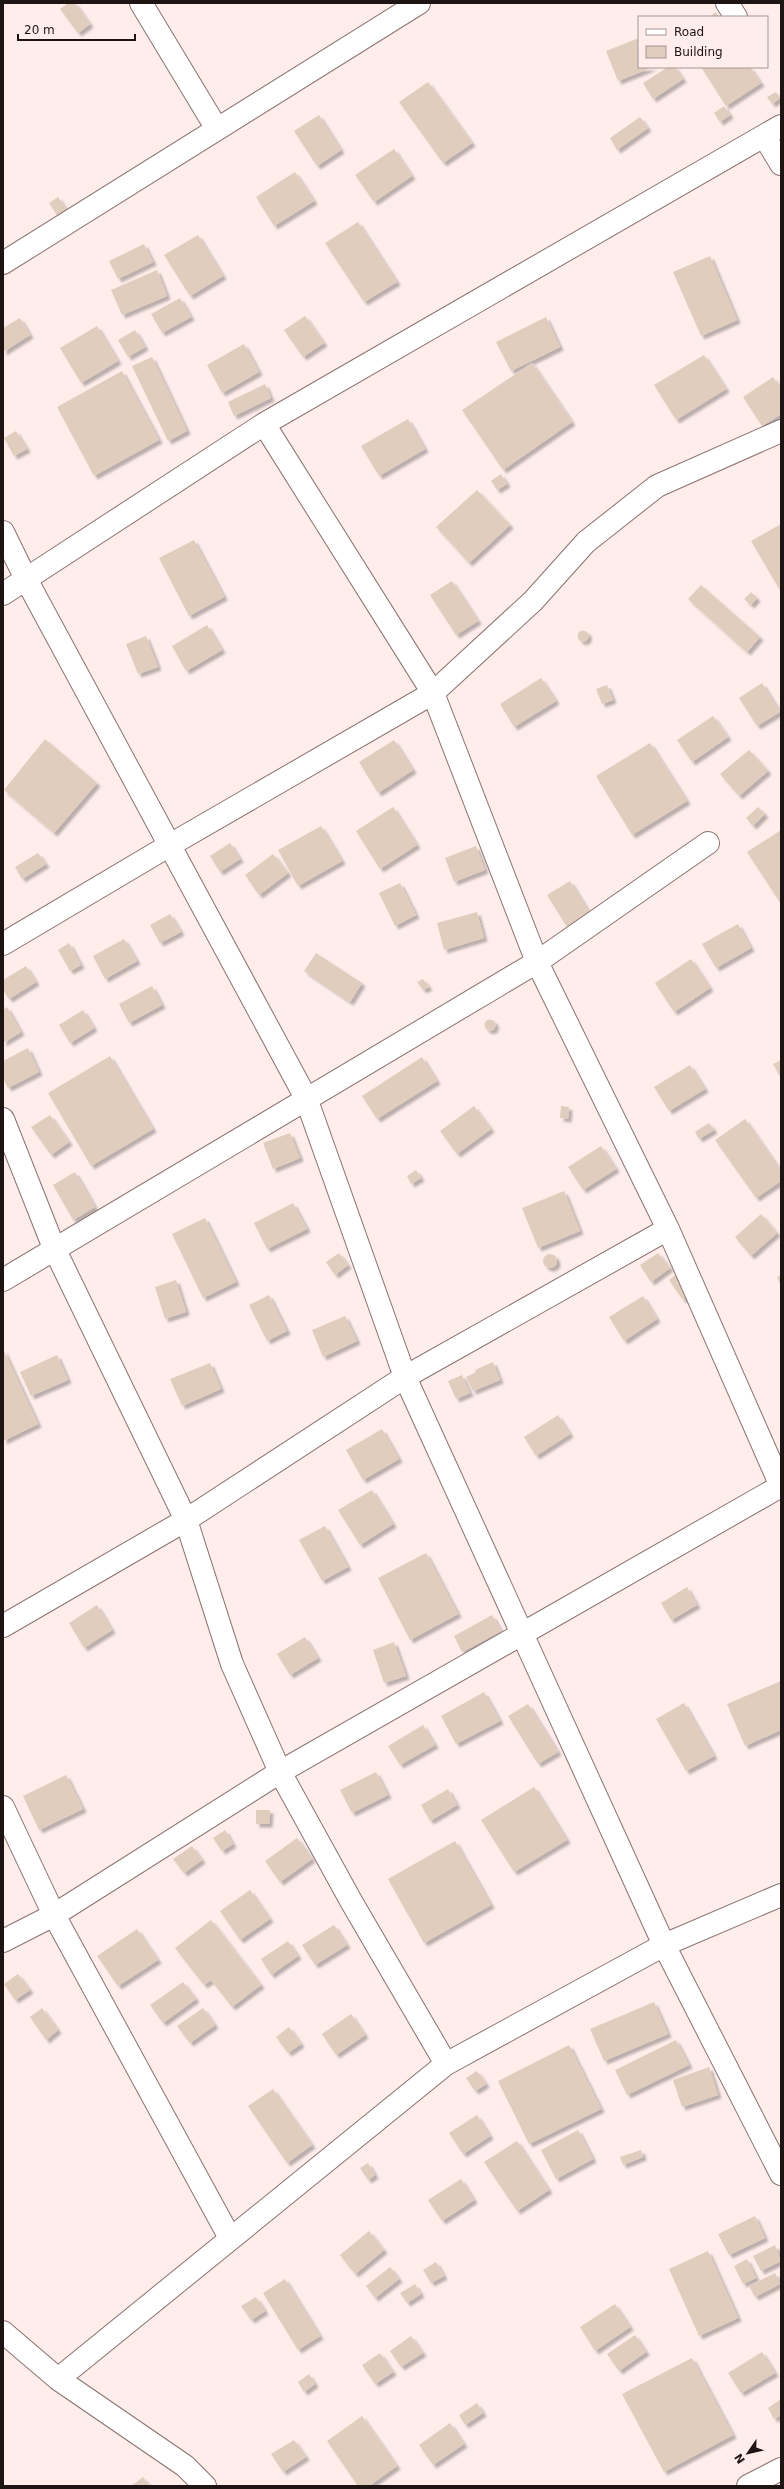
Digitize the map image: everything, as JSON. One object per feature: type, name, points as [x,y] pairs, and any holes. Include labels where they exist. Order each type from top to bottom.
[{"type":"street","points":[[141,3],[217,130]]},
{"type":"street","points":[[3,263],[419,3]]},
{"type":"street","points":[[728,3],[735,16]]},
{"type":"street","points":[[3,594],[264,424],[772,131],[781,164]]},
{"type":"street","points":[[3,1942],[54,1915],[280,1772],[781,1486],[668,1229],[537,962],[433,693],[264,424]]},
{"type":"street","points":[[3,944],[170,845],[433,693],[533,601],[586,542],[657,486],[781,431]]},
{"type":"street","points":[[3,532],[26,579],[306,1098],[405,1377],[664,1945],[781,2174]]},
{"type":"street","points":[[3,1280],[54,1248],[537,962],[708,843]]},
{"type":"street","points":[[3,1119],[54,1248],[186,1520],[232,1664],[280,1772],[351,1901],[446,2064]]},
{"type":"street","points":[[3,1626],[186,1520],[405,1377],[668,1229]]},
{"type":"street","points":[[3,1807],[54,1915],[230,2238]]},
{"type":"street","points":[[58,2380],[230,2238],[446,2064],[664,1945],[781,1895]]},
{"type":"street","points":[[3,2332],[58,2380],[185,2466],[205,2486]]},
{"type":"street","points":[[748,2486],[781,2470]]},
{"type":"building","points":[[68,3],[75,3],[90,24],[78,33],[60,9]]},
{"type":"building","points":[[716,12],[718,16],[710,16]]},
{"type":"building","points":[[638,38],[638,68],[650,68],[618,81],[606,51]]},
{"type":"building","points":[[666,68],[676,68],[683,79],[653,99],[643,83]]},
{"type":"building","points":[[702,68],[751,68],[761,83],[726,106]]},
{"type":"building","points":[[428,82],[472,143],[443,163],[399,102]]},
{"type":"building","points":[[776,92],[780,98],[772,104],[767,97]]},
{"type":"building","points":[[724,106],[730,115],[720,122],[714,113]]},
{"type":"building","points":[[319,115],[341,150],[317,166],[294,131]]},
{"type":"building","points":[[640,117],[648,128],[617,150],[610,138]]},
{"type":"building","points":[[394,149],[412,176],[374,202],[355,175]]},
{"type":"building","points":[[295,172],[314,201],[274,226],[256,197]]},
{"type":"building","points":[[58,197],[66,209],[57,215],[49,203]]},
{"type":"building","points":[[358,222],[397,282],[364,302],[325,243]]},
{"type":"building","points":[[198,235],[223,276],[190,296],[164,255]]},
{"type":"building","points":[[144,244],[153,262],[118,279],[109,261]]},
{"type":"building","points":[[710,256],[737,320],[701,336],[673,272]]},
{"type":"building","points":[[157,270],[167,296],[122,315],[111,290]]},
{"type":"building","points":[[180,298],[191,317],[162,333],[151,314]]},
{"type":"building","points":[[305,316],[324,343],[303,357],[284,330]]},
{"type":"building","points":[[546,317],[560,347],[511,371],[496,342]]},
{"type":"building","points":[[20,318],[30,335],[3,352],[3,328]]},
{"type":"building","points":[[97,326],[118,361],[81,383],[60,348]]},
{"type":"building","points":[[135,330],[145,347],[128,357],[118,340]]},
{"type":"building","points":[[244,344],[259,372],[222,393],[207,365]]},
{"type":"building","points":[[704,355],[726,389],[676,420],[654,385]]},
{"type":"building","points":[[152,357],[187,431],[168,441],[132,366]]},
{"type":"building","points":[[532,363],[572,422],[503,470],[462,410]]},
{"type":"building","points":[[122,371],[159,440],[94,476],[57,407]]},
{"type":"building","points":[[773,377],[781,389],[781,414],[762,426],[743,397]]},
{"type":"building","points":[[265,384],[271,398],[234,416],[228,402]]},
{"type":"building","points":[[408,419],[425,449],[379,476],[361,446]]},
{"type":"building","points":[[16,431],[27,449],[14,456],[4,438]]},
{"type":"building","points":[[501,474],[507,484],[497,490],[491,481]]},
{"type":"building","points":[[477,490],[510,525],[469,563],[436,527]]},
{"type":"building","points":[[781,524],[781,592],[751,541]]},
{"type":"building","points":[[194,540],[224,597],[189,616],[159,558]]},
{"type":"building","points":[[452,581],[478,621],[456,635],[430,595]]},
{"type":"building","points":[[701,585],[760,637],[747,652],[688,599]]},
{"type":"building","points":[[751,592],[757,598],[751,605],[744,599]]},
{"type":"building","points":[[207,625],[222,650],[186,671],[172,646]]},
{"type":"building","points":[[581,631],[585,631],[587,632],[587,640],[581,641],[578,638],[578,634]]},
{"type":"building","points":[[146,636],[158,667],[138,674],[126,644]]},
{"type":"building","points":[[541,678],[556,701],[514,727],[500,704]]},
{"type":"building","points":[[762,683],[780,712],[757,726],[739,698]]},
{"type":"building","points":[[607,685],[613,700],[602,704],[596,689]]},
{"type":"building","points":[[713,716],[728,737],[692,762],[677,740]]},
{"type":"building","points":[[45,739],[97,783],[54,833],[4,790]]},
{"type":"building","points":[[394,740],[413,770],[378,793],[359,762]]},
{"type":"building","points":[[650,743],[687,801],[632,835],[596,776]]},
{"type":"building","points":[[749,750],[768,771],[739,796],[720,774]]},
{"type":"building","points":[[393,807],[417,845],[380,869],[356,831]]},
{"type":"building","points":[[758,807],[765,814],[753,826],[746,818]]},
{"type":"building","points":[[321,826],[342,861],[298,886],[278,850]]},
{"type":"building","points":[[781,830],[781,904],[747,852]]},
{"type":"building","points":[[230,843],[240,859],[220,872],[210,856]]},
{"type":"building","points":[[476,846],[485,870],[454,882],[445,858]]},
{"type":"building","points":[[38,853],[46,864],[22,879],[15,867]]},
{"type":"building","points":[[273,854],[288,873],[259,895],[245,875]]},
{"type":"building","points":[[570,881],[592,917],[569,930],[547,895]]},
{"type":"building","points":[[400,883],[416,915],[395,926],[379,893]]},
{"type":"building","points":[[477,912],[484,938],[444,950],[437,923]]},
{"type":"building","points":[[170,914],[181,932],[160,943],[150,925]]},
{"type":"building","points":[[738,924],[751,948],[716,968],[702,944]]},
{"type":"building","points":[[124,939],[137,961],[105,979],[93,956]]},
{"type":"building","points":[[69,943],[81,965],[70,971],[58,950]]},
{"type":"building","points":[[316,953],[362,983],[350,1002],[304,971]]},
{"type":"building","points":[[691,959],[710,988],[674,1012],[655,983]]},
{"type":"building","points":[[26,966],[36,982],[9,999],[3,990],[3,980]]},
{"type":"building","points":[[423,979],[429,987],[423,990],[417,982]]},
{"type":"building","points":[[152,986],[162,1005],[129,1023],[119,1004]]},
{"type":"building","points":[[7,1007],[21,1032],[3,1043],[3,1010]]},
{"type":"building","points":[[83,1010],[94,1028],[70,1043],[59,1025]]},
{"type":"building","points":[[490,1019],[494,1021],[496,1025],[494,1029],[490,1031],[486,1029],[484,1025],[486,1021]]},
{"type":"building","points":[[28,1048],[39,1072],[8,1088],[3,1078],[3,1061]]},
{"type":"building","points":[[110,1056],[153,1129],[91,1166],[48,1093]]},
{"type":"building","points":[[422,1057],[437,1081],[377,1119],[362,1096]]},
{"type":"building","points":[[781,1060],[781,1078],[773,1064]]},
{"type":"building","points":[[690,1065],[705,1089],[669,1111],[654,1087]]},
{"type":"building","points":[[474,1106],[491,1129],[457,1154],[440,1131]]},
{"type":"building","points":[[561,1106],[569,1107],[568,1119],[560,1118]]},
{"type":"building","points":[[50,1115],[69,1142],[51,1155],[31,1127]]},
{"type":"building","points":[[745,1119],[781,1171],[781,1181],[756,1198],[715,1140]]},
{"type":"building","points":[[709,1123],[714,1130],[699,1139],[695,1132]]},
{"type":"building","points":[[290,1133],[300,1158],[273,1169],[263,1143]]},
{"type":"building","points":[[601,1146],[616,1169],[583,1190],[568,1167]]},
{"type":"building","points":[[416,1170],[421,1178],[411,1184],[407,1176]]},
{"type":"building","points":[[75,1172],[95,1207],[73,1220],[53,1185]]},
{"type":"building","points":[[564,1191],[580,1231],[538,1248],[522,1208]]},
{"type":"building","points":[[293,1203],[307,1229],[267,1249],[254,1223]]},
{"type":"building","points":[[761,1214],[777,1233],[751,1256],[735,1237]]},
{"type":"building","points":[[205,1218],[236,1282],[203,1298],[172,1234]]},
{"type":"building","points":[[339,1253],[348,1265],[335,1275],[326,1262]]},
{"type":"building","points":[[658,1253],[670,1268],[651,1282],[640,1265]]},
{"type":"building","points":[[550,1254],[555,1256],[557,1261],[555,1266],[550,1268],[545,1266],[543,1261],[545,1256]]},
{"type":"building","points":[[679,1272],[693,1292],[683,1300],[669,1280]]},
{"type":"building","points":[[781,1275],[781,1287],[777,1277]]},
{"type":"building","points":[[176,1280],[186,1312],[165,1319],[155,1287]]},
{"type":"building","points":[[269,1295],[287,1331],[267,1341],[249,1305]]},
{"type":"building","points":[[643,1296],[657,1319],[624,1341],[609,1317]]},
{"type":"building","points":[[345,1316],[357,1341],[323,1357],[312,1330]]},
{"type":"building","points":[[3,1349],[38,1424],[3,1441]]},
{"type":"building","points":[[57,1355],[68,1380],[31,1396],[20,1372]]},
{"type":"building","points":[[493,1362],[500,1380],[473,1391],[466,1377],[476,1372],[475,1370]]},
{"type":"building","points":[[210,1363],[221,1389],[182,1406],[170,1379]]},
{"type":"building","points":[[462,1375],[470,1393],[456,1399],[448,1381]]},
{"type":"building","points":[[558,1415],[570,1434],[536,1456],[524,1437]]},
{"type":"building","points":[[382,1429],[399,1459],[363,1480],[346,1450]]},
{"type":"building","points":[[372,1490],[393,1524],[360,1545],[338,1510]]},
{"type":"building","points":[[325,1526],[348,1567],[322,1581],[299,1540]]},
{"type":"building","points":[[426,1553],[458,1614],[410,1640],[378,1578]]},
{"type":"building","points":[[687,1587],[697,1605],[671,1620],[661,1603]]},
{"type":"building","points":[[97,1605],[112,1630],[84,1648],[69,1623]]},
{"type":"building","points":[[492,1615],[501,1631],[462,1652],[454,1636]]},
{"type":"building","points":[[305,1637],[318,1658],[290,1675],[277,1654]]},
{"type":"building","points":[[394,1642],[406,1676],[384,1683],[373,1650]]},
{"type":"building","points":[[781,1681],[781,1730],[745,1746],[727,1704]]},
{"type":"building","points":[[484,1692],[500,1721],[456,1744],[441,1716]]},
{"type":"building","points":[[684,1703],[714,1756],[686,1771],[656,1719]]},
{"type":"building","points":[[528,1704],[558,1752],[538,1764],[508,1716]]},
{"type":"building","points":[[423,1725],[435,1745],[400,1765],[388,1746]]},
{"type":"building","points":[[376,1772],[388,1795],[352,1813],[340,1790]]},
{"type":"building","points":[[66,1775],[83,1809],[39,1830],[23,1796]]},
{"type":"building","points":[[534,1787],[567,1840],[514,1872],[481,1820]]},
{"type":"building","points":[[448,1789],[457,1805],[430,1821],[421,1805]]},
{"type":"building","points":[[256,1810],[270,1810],[269,1824],[256,1824]]},
{"type":"building","points":[[225,1830],[233,1844],[222,1851],[213,1838]]},
{"type":"building","points":[[297,1838],[312,1859],[280,1882],[265,1861]]},
{"type":"building","points":[[455,1841],[491,1905],[424,1943],[388,1879]]},
{"type":"building","points":[[192,1846],[202,1860],[184,1873],[173,1859]]},
{"type":"building","points":[[250,1890],[270,1919],[240,1940],[220,1911]]},
{"type":"building","points":[[211,1920],[261,1985],[232,2007],[211,1980],[204,1985],[175,1948]]},
{"type":"building","points":[[334,1925],[347,1945],[315,1965],[302,1945]]},
{"type":"building","points":[[137,1929],[158,1960],[118,1986],[97,1956]]},
{"type":"building","points":[[288,1941],[298,1956],[271,1975],[261,1959]]},
{"type":"building","points":[[18,1974],[30,1990],[15,2000],[4,1984]]},
{"type":"building","points":[[183,1982],[196,1999],[163,2023],[150,2005]]},
{"type":"building","points":[[654,2002],[668,2034],[604,2061],[590,2029]]},
{"type":"building","points":[[42,2008],[58,2030],[46,2040],[30,2017]]},
{"type":"building","points":[[203,2008],[215,2025],[190,2043],[177,2026]]},
{"type":"building","points":[[351,2014],[365,2035],[336,2055],[322,2034]]},
{"type":"building","points":[[289,2027],[301,2044],[288,2053],[276,2037]]},
{"type":"building","points":[[676,2040],[689,2065],[627,2095],[615,2070]]},
{"type":"building","points":[[569,2045],[601,2109],[529,2144],[498,2081]]},
{"type":"building","points":[[709,2067],[718,2095],[682,2107],[673,2080]]},
{"type":"building","points":[[477,2071],[486,2084],[475,2091],[466,2078]]},
{"type":"building","points":[[273,2089],[312,2145],[287,2163],[248,2106]]},
{"type":"building","points":[[477,2115],[490,2136],[463,2154],[449,2133]]},
{"type":"building","points":[[578,2130],[593,2159],[556,2179],[541,2150]]},
{"type":"building","points":[[517,2141],[549,2190],[517,2211],[484,2162]]},
{"type":"building","points":[[641,2150],[643,2157],[623,2165],[620,2157]]},
{"type":"building","points":[[368,2163],[375,2175],[368,2180],[360,2168]]},
{"type":"building","points":[[461,2179],[474,2200],[442,2221],[428,2200]]},
{"type":"building","points":[[755,2216],[765,2238],[729,2255],[718,2234]]},
{"type":"building","points":[[369,2231],[384,2250],[355,2274],[340,2255]]},
{"type":"building","points":[[775,2245],[781,2261],[761,2271],[753,2256]]},
{"type":"building","points":[[708,2251],[738,2318],[699,2336],[669,2269]]},
{"type":"building","points":[[747,2259],[756,2278],[743,2284],[734,2266]]},
{"type":"building","points":[[436,2262],[444,2276],[431,2283],[423,2270]]},
{"type":"building","points":[[390,2267],[399,2279],[375,2298],[366,2286]]},
{"type":"building","points":[[775,2273],[780,2284],[755,2297],[749,2286]]},
{"type":"building","points":[[285,2279],[320,2336],[298,2350],[263,2293]]},
{"type":"building","points":[[415,2284],[421,2294],[407,2303],[400,2293]]},
{"type":"building","points":[[256,2297],[265,2311],[251,2320],[241,2306]]},
{"type":"building","points":[[615,2304],[630,2327],[595,2351],[580,2327]]},
{"type":"building","points":[[635,2335],[646,2352],[619,2371],[607,2354]]},
{"type":"building","points":[[411,2336],[423,2353],[401,2367],[390,2351]]},
{"type":"building","points":[[762,2352],[775,2373],[741,2393],[728,2373]]},
{"type":"building","points":[[380,2353],[393,2372],[375,2384],[362,2365]]},
{"type":"building","points":[[692,2358],[733,2435],[664,2472],[622,2394]]},
{"type":"building","points":[[309,2374],[315,2384],[304,2392],[298,2382]]},
{"type":"building","points":[[781,2399],[781,2415],[774,2419],[768,2408]]},
{"type":"building","points":[[477,2403],[483,2413],[465,2425],[459,2415]]},
{"type":"building","points":[[362,2416],[397,2466],[369,2486],[358,2486],[327,2441]]},
{"type":"building","points":[[450,2423],[464,2444],[433,2465],[419,2445]]},
{"type":"building","points":[[294,2440],[306,2457],[283,2472],[271,2454]]},
{"type":"building","points":[[143,2477],[150,2486],[131,2486]]}]
